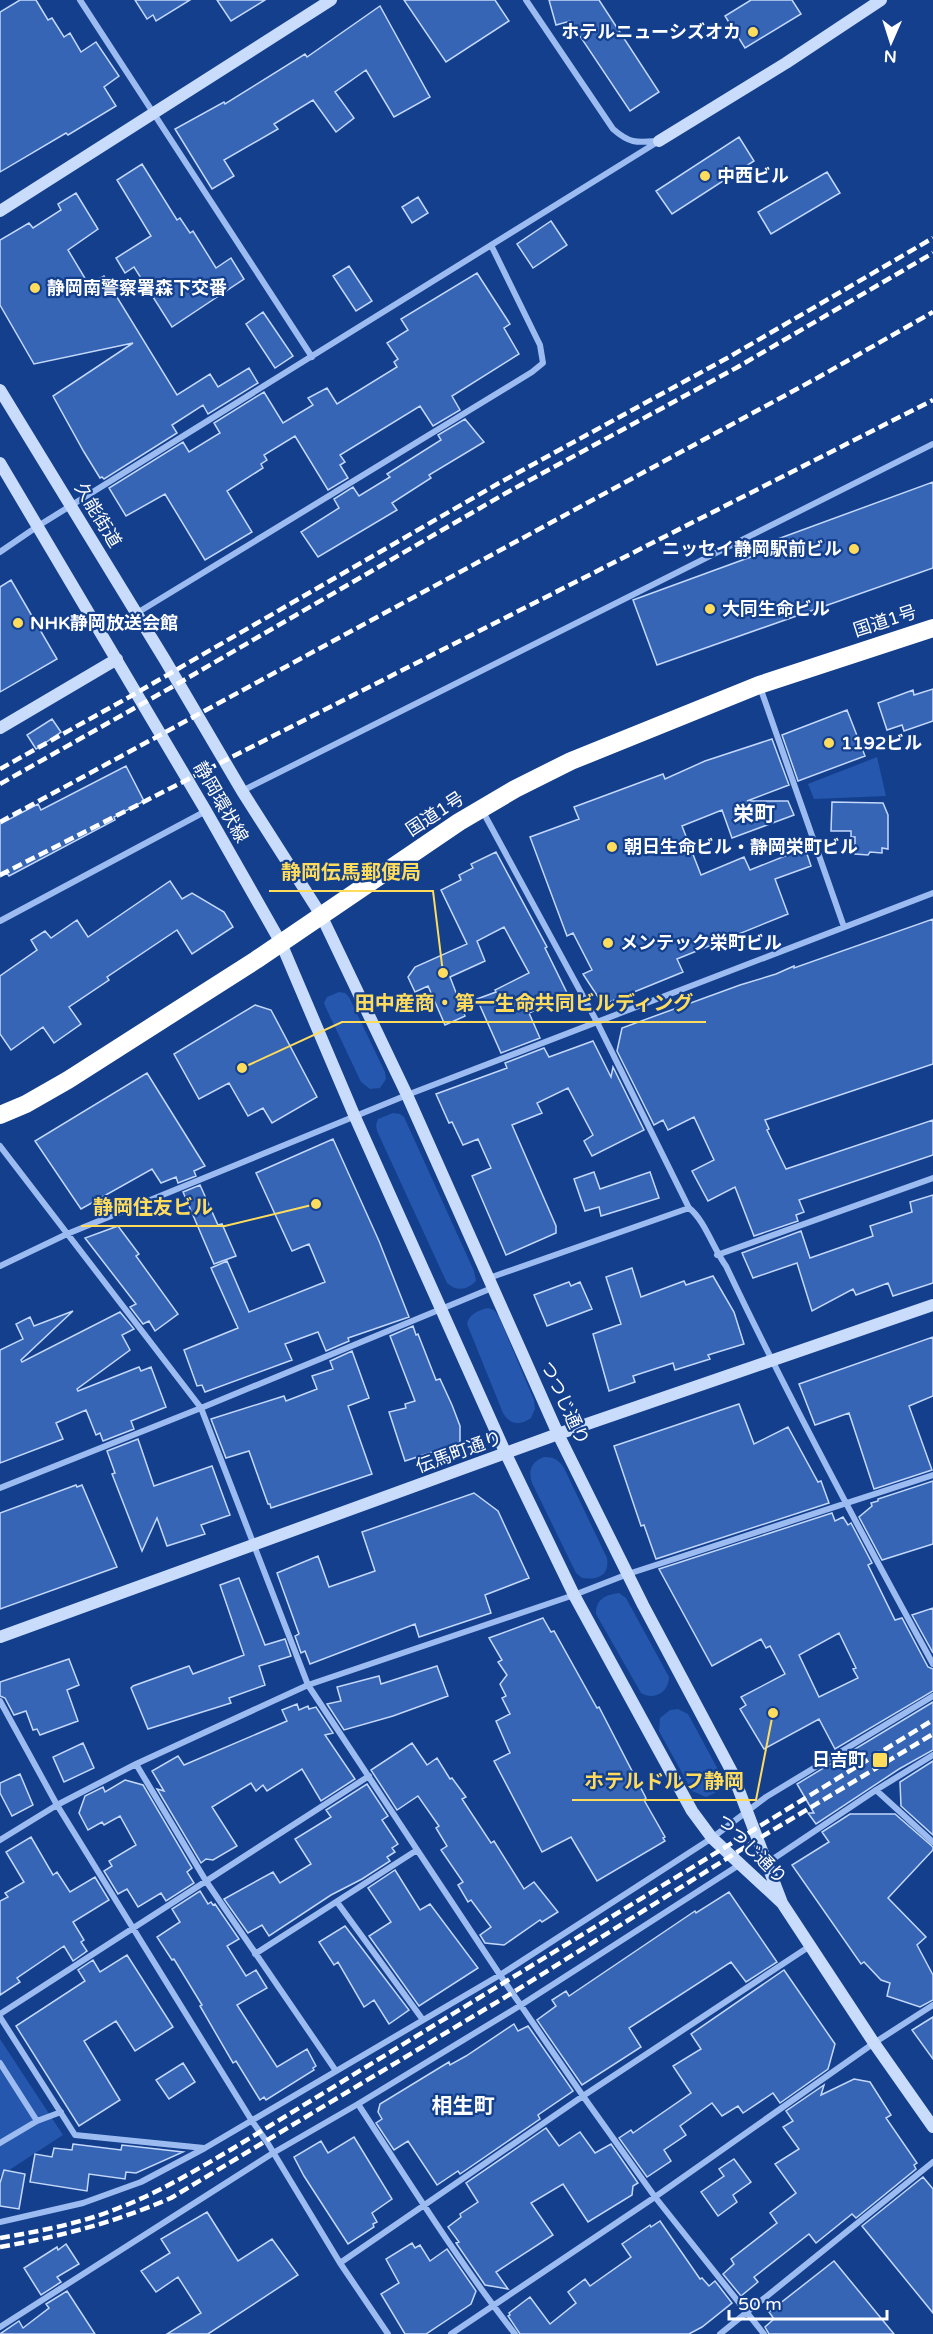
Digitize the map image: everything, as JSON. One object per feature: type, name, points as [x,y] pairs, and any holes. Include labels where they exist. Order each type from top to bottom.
[{"type":"highway","name":"国道1号","points":[[0,1115],[26,1104],[68,1080],[281,943],[482,809],[571,761],[759,685],[933,628]]},
{"type":"main road","points":[[0,211],[331,0]]},
{"type":"main road","points":[[659,141],[786,63],[881,0]]},
{"type":"main road","name":"久能街道","points":[[0,390],[165,660]]},
{"type":"main road","points":[[0,463],[117,659],[0,728]]},
{"type":"main road","name":"静岡環状線","points":[[117,659],[281,943]]},
{"type":"main road","name":"静岡環状線","points":[[165,660],[242,791],[321,915]]},
{"type":"main road","name":"つつじ通り","points":[[321,915],[407,1095],[558,1434],[628,1574],[732,1772],[782,1903],[874,2043],[933,2127]]},
{"type":"main road","name":"つつじ通り","points":[[281,943],[355,1117],[506,1454],[574,1595],[692,1811],[712,1838],[782,1903]]},
{"type":"main road","name":"伝馬町通り","points":[[0,1637],[558,1434],[933,1305]]},
{"type":"street","points":[[80,0],[312,357]]},
{"type":"street","points":[[526,0],[613,129],[625,139],[639,142],[659,141]]},
{"type":"street","points":[[0,552],[38,526],[659,141]]},
{"type":"street","points":[[137,613],[532,372],[543,363],[540,345],[491,245]]},
{"type":"street","points":[[242,791],[933,444]]},
{"type":"street","points":[[759,685],[844,927]]},
{"type":"street","points":[[482,809],[597,1022],[689,1208],[698,1217],[717,1255],[726,1266],[771,1360],[933,1664]]},
{"type":"street","points":[[0,921],[206,810]]},
{"type":"street","points":[[0,1266],[66,1234],[407,1095],[933,894]]},
{"type":"street","points":[[0,1146],[201,1408],[308,1685],[583,2096],[655,2197],[764,2334]]},
{"type":"street","points":[[717,1255],[933,1178]]},
{"type":"street","points":[[0,1488],[442,1309],[490,1283],[689,1208]]},
{"type":"street","points":[[0,1840],[57,1805],[136,1764],[308,1685],[574,1595],[628,1574],[933,1475]]},
{"type":"street","points":[[0,2222],[83,2203],[141,2182],[205,2148],[500,1975],[712,1838],[747,1810],[933,1696]]},
{"type":"street","points":[[0,1701],[57,1805],[340,2263],[388,2334]]},
{"type":"street","points":[[767,1863],[933,1755]]},
{"type":"street","points":[[136,1764],[206,1881],[336,2071]]},
{"type":"street","points":[[205,2148],[75,2134],[2,2026],[0,2016],[369,1776]]},
{"type":"street","points":[[876,1790],[933,1842]]},
{"type":"street","points":[[255,1954],[417,1850]]},
{"type":"street","points":[[0,2327],[273,2153],[521,2005],[739,1865]]},
{"type":"street","points":[[337,1902],[423,2020]]},
{"type":"street","points":[[340,2263],[583,2096],[811,1946]]},
{"type":"street","points":[[451,2334],[655,2197],[874,2043],[933,2006]]},
{"type":"street","points":[[0,2063],[37,2121]]},
{"type":"street","points":[[358,2104],[424,2205],[493,2306],[515,2334]]},
{"type":"street","points":[[0,2143],[37,2121],[61,2112]]},
{"type":"street","points":[[720,2334],[933,2162]]},
{"type":"shaded area","points":[[877,757],[886,796],[814,799],[808,784]]},
{"type":"shaded area","points":[[339,992],[349,997],[385,1072],[386,1079],[380,1088],[370,1089],[361,1082],[326,1008],[324,1003],[327,997]]},
{"type":"shaded area","points":[[393,1113],[404,1117],[474,1271],[476,1281],[466,1288],[454,1288],[447,1283],[377,1131],[378,1119]]},
{"type":"shaded area","points":[[488,1308],[494,1310],[499,1317],[534,1400],[535,1409],[531,1418],[523,1422],[512,1422],[503,1413],[467,1324],[472,1315]]},
{"type":"shaded area","points":[[544,1457],[556,1460],[564,1468],[607,1558],[606,1569],[601,1576],[582,1578],[576,1573],[532,1483],[530,1474],[532,1467],[536,1461]]},
{"type":"shaded area","points":[[619,1593],[626,1598],[669,1677],[664,1691],[660,1694],[651,1696],[641,1693],[596,1614],[596,1609],[602,1599]]},
{"type":"shaded area","points":[[678,1709],[688,1714],[721,1775],[719,1789],[706,1797],[692,1791],[659,1731],[660,1718],[670,1710]]},
{"type":"shaded area","points":[[0,2039],[63,2135],[0,2176]]},
{"type":"building","points":[[20,0],[36,0],[48,20],[52,18],[64,37],[70,33],[81,52],[96,42],[119,76],[104,87],[116,106],[0,172],[0,12]]},
{"type":"building","points":[[135,0],[190,0],[156,21],[153,15],[147,19]]},
{"type":"building","points":[[217,0],[265,0],[231,21]]},
{"type":"building","points":[[404,0],[495,0],[509,21],[446,62]]},
{"type":"building","points":[[549,0],[599,0],[659,92],[630,111],[570,21],[556,25]]},
{"type":"building","name":"ホテルニューシズオカ","points":[[751,0],[792,0],[801,14],[745,48],[725,16]]},
{"type":"building","points":[[380,6],[430,97],[394,117],[366,70],[335,92],[354,118],[336,132],[313,100],[274,124],[278,129],[224,160],[234,176],[212,189],[175,129],[224,102],[225,104],[305,54],[307,57]]},
{"type":"building","name":"中西ビル","points":[[739,137],[754,161],[672,214],[656,191]]},
{"type":"building","points":[[142,164],[177,220],[180,218],[190,233],[193,231],[216,268],[231,258],[244,279],[172,327],[134,267],[125,273],[116,258],[151,236],[117,180]]},
{"type":"building","points":[[827,172],[840,193],[771,234],[758,212]]},
{"type":"building","points":[[76,193],[98,229],[68,250],[89,285],[104,276],[177,395],[210,374],[218,387],[249,368],[258,383],[208,414],[203,405],[172,425],[177,433],[104,479],[100,478],[84,452],[53,396],[133,343],[34,364],[0,305],[0,240],[29,223],[33,228],[61,210],[58,204]]},
{"type":"building","points":[[418,197],[428,213],[412,223],[402,207]]},
{"type":"building","points":[[551,221],[567,245],[533,268],[517,244]]},
{"type":"building","points":[[349,266],[372,301],[356,311],[333,276]]},
{"type":"building","points":[[477,273],[510,324],[504,328],[519,354],[452,396],[460,410],[433,426],[420,406],[340,455],[345,462],[340,465],[348,478],[328,490],[295,436],[264,455],[267,460],[261,464],[263,468],[227,491],[252,532],[205,560],[165,494],[126,516],[109,488],[183,442],[189,452],[220,433],[214,423],[264,392],[283,423],[313,405],[308,398],[327,388],[337,404],[397,367],[394,362],[398,359],[387,343],[408,330],[401,319]]},
{"type":"building","points":[[263,312],[293,356],[275,368],[246,324]]},
{"type":"building","points":[[465,419],[484,442],[429,475],[431,478],[392,503],[397,510],[318,557],[301,532],[339,508],[334,499],[353,487],[359,496],[390,477],[387,474],[441,440],[438,435]]},
{"type":"building","points":[[933,482],[933,568],[657,665],[633,600],[778,547],[775,540]]},
{"type":"building","name":"NHK静岡放送会館","points":[[11,580],[57,659],[0,692],[0,587]]},
{"type":"building","points":[[933,689],[933,721],[904,731],[902,725],[887,730],[878,703],[913,690],[914,695]]},
{"type":"building","name":"1192ビル","points":[[847,710],[865,756],[798,781],[782,735]]},
{"type":"building","points":[[52,719],[61,732],[36,749],[27,735]]},
{"type":"building","points":[[772,739],[789,785],[747,801],[788,801],[794,815],[732,838],[722,810],[682,826],[701,875],[744,857],[750,870],[805,848],[811,866],[775,879],[788,914],[677,959],[683,972],[607,1003],[605,998],[600,1000],[583,974],[592,970],[573,933],[567,936],[530,837],[579,819],[574,807],[663,774],[665,779],[705,761]]},
{"type":"building","points":[[126,766],[144,801],[114,817],[115,820],[9,876],[7,873],[0,877],[0,824],[38,804],[41,810]]},
{"type":"building","points":[[832,802],[883,803],[888,815],[888,849],[882,848],[882,853],[855,854],[855,837],[851,837],[851,831],[831,831]]},
{"type":"building","points":[[496,852],[547,947],[545,948],[568,995],[529,1013],[540,1038],[501,1053],[477,999],[496,992],[495,990],[529,973],[504,927],[477,941],[485,961],[450,977],[465,1016],[445,1025],[428,986],[415,992],[408,977],[415,967],[467,944],[441,890],[461,880],[459,875],[473,868],[471,864]]},
{"type":"building","points":[[170,881],[182,899],[192,893],[224,912],[233,927],[192,954],[177,930],[107,977],[109,980],[69,1007],[81,1024],[54,1043],[43,1027],[11,1050],[0,1034],[0,976],[37,950],[31,940],[45,931],[51,938],[77,920],[88,937]]},
{"type":"building","points":[[933,919],[933,1064],[765,1120],[769,1129],[767,1130],[786,1169],[933,1120],[933,1155],[799,1200],[804,1212],[796,1215],[798,1221],[754,1236],[735,1187],[708,1201],[692,1171],[714,1160],[694,1117],[668,1130],[663,1120],[654,1125],[617,1051],[622,1028]]},
{"type":"building","points":[[255,1005],[271,1010],[317,1097],[272,1123],[263,1108],[248,1116],[229,1083],[199,1099],[174,1054]]},
{"type":"building","points":[[593,1041],[611,1077],[613,1067],[644,1130],[592,1156],[584,1141],[593,1135],[568,1088],[537,1103],[542,1113],[512,1125],[556,1226],[556,1233],[506,1255],[472,1176],[491,1168],[478,1139],[463,1145],[452,1122],[449,1123],[436,1094],[507,1068],[505,1063],[544,1048],[549,1057]]},
{"type":"building","points":[[147,1073],[205,1166],[194,1171],[196,1176],[178,1183],[176,1177],[161,1183],[152,1169],[81,1209],[35,1141]]},
{"type":"building","points":[[333,1139],[379,1241],[409,1317],[348,1338],[349,1341],[326,1351],[318,1332],[285,1344],[292,1360],[205,1392],[202,1385],[197,1386],[184,1350],[238,1328],[211,1268],[227,1261],[249,1312],[325,1282],[309,1244],[292,1251],[256,1173]]},
{"type":"building","points":[[594,1172],[600,1189],[650,1172],[659,1198],[601,1216],[599,1207],[585,1211],[574,1179]]},
{"type":"building","points":[[200,1185],[218,1225],[222,1224],[236,1256],[214,1264],[183,1192]]},
{"type":"building","points":[[933,1195],[933,1283],[893,1296],[888,1283],[856,1295],[853,1289],[812,1311],[797,1263],[753,1278],[742,1253],[801,1231],[810,1258],[873,1236],[870,1226],[912,1212],[910,1202]]},
{"type":"building","points":[[118,1226],[139,1254],[136,1256],[178,1314],[155,1331],[149,1321],[143,1324],[130,1307],[136,1304],[85,1238]]},
{"type":"building","points":[[632,1268],[641,1297],[684,1281],[686,1285],[713,1276],[734,1312],[744,1344],[708,1355],[710,1359],[675,1370],[673,1363],[633,1376],[635,1382],[609,1391],[593,1334],[621,1324],[606,1277]]},
{"type":"building","points":[[569,1282],[571,1286],[580,1282],[592,1309],[547,1326],[534,1295]]},
{"type":"building","points":[[73,1311],[21,1360],[22,1362],[120,1312],[134,1329],[122,1335],[130,1350],[77,1389],[78,1391],[139,1367],[141,1371],[151,1367],[166,1407],[131,1421],[134,1429],[103,1441],[100,1433],[96,1435],[86,1410],[56,1423],[63,1439],[0,1463],[0,1350],[23,1339],[16,1324],[30,1317],[34,1326]]},
{"type":"building","points":[[413,1326],[436,1380],[440,1379],[452,1405],[460,1426],[460,1443],[405,1461],[389,1412],[406,1408],[405,1404],[415,1401],[390,1336]]},
{"type":"building","points":[[933,1337],[933,1396],[909,1406],[932,1470],[874,1489],[849,1413],[815,1425],[799,1384]]},
{"type":"building","points":[[352,1351],[369,1398],[348,1406],[372,1474],[271,1508],[249,1451],[226,1458],[211,1419],[284,1396],[286,1401],[317,1389],[312,1376],[333,1369],[330,1361]]},
{"type":"building","points":[[739,1404],[754,1444],[788,1427],[818,1482],[821,1481],[829,1503],[656,1559],[644,1525],[641,1526],[614,1446]]},
{"type":"building","points":[[138,1439],[154,1486],[212,1466],[230,1515],[201,1525],[205,1534],[167,1546],[157,1518],[142,1551],[112,1474],[115,1473],[107,1451]]},
{"type":"building","points":[[933,1481],[933,1544],[882,1560],[859,1517],[872,1506],[871,1503],[878,1499]]},
{"type":"building","points":[[76,1485],[77,1487],[82,1485],[117,1567],[0,1609],[0,1513]]},
{"type":"building","points":[[474,1493],[498,1511],[529,1578],[485,1595],[491,1613],[419,1637],[415,1624],[310,1664],[305,1651],[301,1653],[295,1636],[299,1634],[277,1573],[318,1556],[329,1587],[375,1571],[362,1532]]},
{"type":"building","points":[[832,1513],[835,1521],[843,1517],[848,1525],[851,1523],[872,1563],[868,1565],[895,1620],[902,1618],[928,1667],[933,1669],[933,1691],[835,1749],[819,1719],[764,1749],[740,1709],[746,1705],[741,1697],[785,1674],[770,1646],[766,1648],[761,1639],[712,1666],[659,1569]],"holes":[[[839,1633],[856,1668],[853,1669],[858,1678],[819,1697],[799,1655]]]},
{"type":"building","points":[[239,1578],[265,1645],[285,1639],[291,1656],[259,1666],[265,1685],[229,1698],[231,1703],[148,1729],[131,1688],[133,1686],[189,1666],[193,1674],[244,1655],[220,1585]]},
{"type":"building","points":[[933,1608],[933,1653],[912,1615]]},
{"type":"building","points":[[543,1618],[551,1632],[554,1631],[597,1708],[599,1707],[646,1798],[644,1800],[665,1837],[663,1838],[665,1841],[597,1881],[571,1837],[542,1852],[494,1761],[510,1753],[496,1721],[510,1714],[502,1698],[506,1696],[500,1684],[507,1675],[498,1662],[502,1660],[489,1638]]},
{"type":"building","points":[[69,1659],[79,1685],[67,1690],[78,1721],[40,1735],[37,1729],[33,1730],[26,1711],[14,1715],[5,1698],[0,1696],[0,1682]]},
{"type":"building","points":[[437,1666],[448,1696],[393,1716],[344,1730],[327,1704],[341,1701],[337,1687],[379,1676],[381,1684]]},
{"type":"building","points":[[933,1702],[933,1750],[899,1769],[816,1824],[808,1813],[814,1813],[797,1784]]},
{"type":"building","points":[[297,1704],[299,1710],[308,1706],[309,1709],[316,1707],[333,1733],[325,1735],[355,1779],[321,1801],[302,1769],[267,1791],[263,1785],[256,1791],[251,1783],[212,1807],[237,1846],[213,1860],[206,1859],[201,1863],[157,1789],[164,1791],[152,1771],[178,1756],[184,1765],[287,1721],[282,1710]]},
{"type":"building","points":[[83,1743],[94,1768],[64,1782],[53,1757]]},
{"type":"building","points":[[412,1743],[427,1765],[437,1758],[450,1779],[452,1778],[466,1797],[462,1799],[491,1843],[494,1841],[524,1889],[534,1882],[558,1912],[542,1922],[540,1920],[504,1945],[485,1943],[480,1935],[491,1927],[471,1900],[468,1902],[458,1885],[463,1882],[441,1850],[447,1846],[436,1828],[439,1826],[418,1796],[397,1810],[371,1770]]},
{"type":"building","points":[[933,1761],[933,1835],[901,1806],[900,1782]]},
{"type":"building","points":[[20,1774],[33,1805],[12,1816],[0,1793],[0,1783]]},
{"type":"building","points":[[125,1780],[143,1785],[192,1868],[187,1872],[194,1883],[166,1901],[161,1893],[138,1907],[127,1889],[118,1894],[104,1871],[112,1866],[109,1861],[136,1845],[120,1816],[104,1825],[102,1822],[88,1830],[79,1813],[85,1796],[103,1787],[105,1792]]},
{"type":"building","points":[[367,1784],[388,1816],[382,1820],[398,1844],[392,1848],[395,1852],[387,1857],[390,1861],[331,1895],[269,1936],[262,1925],[248,1933],[224,1899],[273,1872],[280,1883],[311,1864],[295,1839],[331,1817],[326,1810]]},
{"type":"building","points":[[850,1814],[895,1814],[933,1847],[933,1850],[888,1898],[926,1937],[917,1945],[933,1975],[933,2000],[920,2007],[887,1996],[890,1983],[881,1980],[864,1962],[861,1964],[792,1865],[829,1842],[822,1832]]},
{"type":"building","points":[[31,1837],[53,1875],[57,1872],[70,1892],[95,1877],[109,1900],[73,1922],[84,1940],[81,1942],[87,1951],[73,1961],[64,1946],[17,1978],[20,1982],[0,1995],[0,1901],[8,1897],[5,1893],[24,1882],[6,1852]]},
{"type":"building","points":[[395,1870],[420,1910],[430,1904],[478,1968],[419,2006],[369,1936],[391,1922],[368,1888]]},
{"type":"building","points":[[200,1891],[208,1904],[211,1902],[215,1904],[239,1939],[227,1946],[246,1976],[256,1970],[267,1988],[237,2005],[277,2067],[307,2049],[316,2066],[314,2070],[266,2100],[264,2097],[260,2100],[236,2061],[233,2063],[200,2006],[202,2005],[174,1959],[172,1960],[157,1937],[180,1922],[172,1909]]},
{"type":"building","points":[[729,1892],[777,1962],[746,1982],[731,1962],[629,2028],[641,2047],[582,2085],[537,2020],[556,2006],[552,2000],[566,1991],[569,1996],[695,1911],[696,1913]]},
{"type":"building","points":[[345,1926],[409,2010],[389,2024],[374,2000],[364,2007],[338,1962],[334,1965],[319,1942]]},
{"type":"building","points":[[127,1955],[173,2027],[135,2051],[116,2021],[84,2041],[120,2100],[79,2126],[16,2026],[85,1981],[78,1970],[93,1960],[100,1972]]},
{"type":"building","points":[[784,1970],[835,2044],[828,2069],[780,2103],[773,2093],[743,2113],[738,2106],[722,2116],[712,2103],[680,2126],[686,2135],[664,2150],[671,2161],[647,2177],[619,2138],[631,2130],[633,2133],[691,2093],[673,2066],[701,2049],[691,2034]]},
{"type":"building","points":[[933,2017],[933,2059],[912,2030]]},
{"type":"building","points":[[514,2024],[518,2031],[528,2026],[573,2091],[538,2115],[540,2119],[460,2174],[458,2171],[437,2185],[408,2141],[394,2150],[376,2123],[382,2119],[378,2112],[380,2104],[449,2062],[450,2065],[466,2056]]},
{"type":"building","points":[[183,2063],[195,2082],[169,2099],[156,2080]]},
{"type":"building","points":[[854,2079],[870,2082],[891,2115],[886,2118],[917,2163],[914,2165],[916,2169],[856,2218],[852,2214],[816,2243],[809,2234],[754,2277],[758,2282],[741,2296],[723,2274],[734,2264],[731,2259],[777,2223],[770,2213],[796,2193],[775,2164],[799,2149],[783,2127],[793,2121],[786,2111],[824,2085],[821,2095]]},
{"type":"building","points":[[546,2128],[559,2146],[580,2132],[595,2153],[611,2144],[638,2183],[633,2186],[632,2195],[588,2222],[563,2184],[531,2203],[553,2235],[496,2272],[508,2289],[485,2285],[456,2243],[459,2242],[448,2227],[461,2217],[460,2214],[478,2202],[466,2183]]},
{"type":"building","points":[[354,2137],[392,2199],[372,2213],[377,2222],[373,2224],[374,2227],[348,2244],[294,2157],[321,2141],[328,2153]]},
{"type":"building","points":[[73,2144],[121,2150],[122,2145],[183,2152],[136,2173],[126,2172],[125,2179],[89,2174],[87,2191],[30,2182],[35,2154],[52,2157],[54,2148],[72,2150]]},
{"type":"building","points":[[734,2159],[751,2182],[733,2195],[737,2202],[718,2216],[701,2192],[724,2176],[719,2169]]},
{"type":"building","points":[[4,2170],[25,2174],[19,2209],[0,2206],[0,2183]]},
{"type":"building","points":[[923,2177],[933,2189],[933,2313],[862,2226]]},
{"type":"building","points":[[207,2212],[238,2261],[272,2239],[298,2275],[208,2334],[167,2334],[201,2313],[178,2277],[156,2292],[141,2271],[170,2253],[161,2239]]},
{"type":"building","points":[[660,2221],[700,2279],[702,2278],[709,2286],[715,2281],[732,2303],[702,2327],[689,2334],[520,2334],[508,2316],[509,2313],[530,2297],[550,2324],[576,2303],[568,2292],[585,2279],[590,2286],[631,2257],[622,2244]]},
{"type":"building","points":[[412,2243],[415,2248],[420,2245],[430,2261],[447,2249],[476,2291],[471,2304],[426,2334],[405,2334],[381,2294],[399,2283],[386,2259]]},
{"type":"building","points":[[66,2244],[79,2264],[57,2277],[61,2282],[41,2295],[24,2268],[57,2247],[58,2250]]},
{"type":"building","points":[[834,2261],[894,2334],[769,2334],[765,2327],[774,2319],[769,2312]]},
{"type":"building","points":[[67,2291],[95,2334],[0,2334],[19,2321],[23,2328],[49,2308],[46,2304]]},
{"type":"railway","points":[[0,769],[131,696],[499,483],[729,357],[933,238]]},
{"type":"railway","points":[[0,784],[506,493],[736,368],[933,253]]},
{"type":"railway","points":[[0,822],[819,377],[933,312]]},
{"type":"railway","points":[[0,875],[933,400]]},
{"type":"railway","points":[[0,2238],[92,2218],[150,2195],[178,2180],[933,1720]]},
{"type":"railway","points":[[0,2247],[87,2228],[129,2215],[171,2198],[512,1993],[758,1839],[933,1734]]},
{"type":"place","name":"ホテルニューシズオカ","points":[[753,32]]},
{"type":"place","name":"中西ビル","points":[[705,176]]},
{"type":"place","name":"静岡南警察署森下交番","points":[[35,288]]},
{"type":"place","name":"ニッセイ静岡駅前ビル","points":[[854,549]]},
{"type":"place","name":"大同生命ビル","points":[[710,609]]},
{"type":"place","name":"NHK静岡放送会館","points":[[18,623]]},
{"type":"place","name":"1192ビル","points":[[829,743]]},
{"type":"place","name":"朝日生命ビル・静岡栄町ビル","points":[[612,847]]},
{"type":"place","name":"メンテック栄町ビル","points":[[608,943]]},
{"type":"place","name":"静岡伝馬郵便局","points":[[443,973]]},
{"type":"place","name":"田中産商・第一生命共同ビルディング","points":[[242,1068]]},
{"type":"place","name":"静岡住友ビル","points":[[316,1204]]},
{"type":"place","name":"ホテルドルフ静岡","points":[[773,1713]]},
{"type":"place","name":"日吉町","points":[[880,1760]]},
{"type":"district","name":"栄町","points":[[754,814]]},
{"type":"district","name":"相生町","points":[[463,2106]]}]
